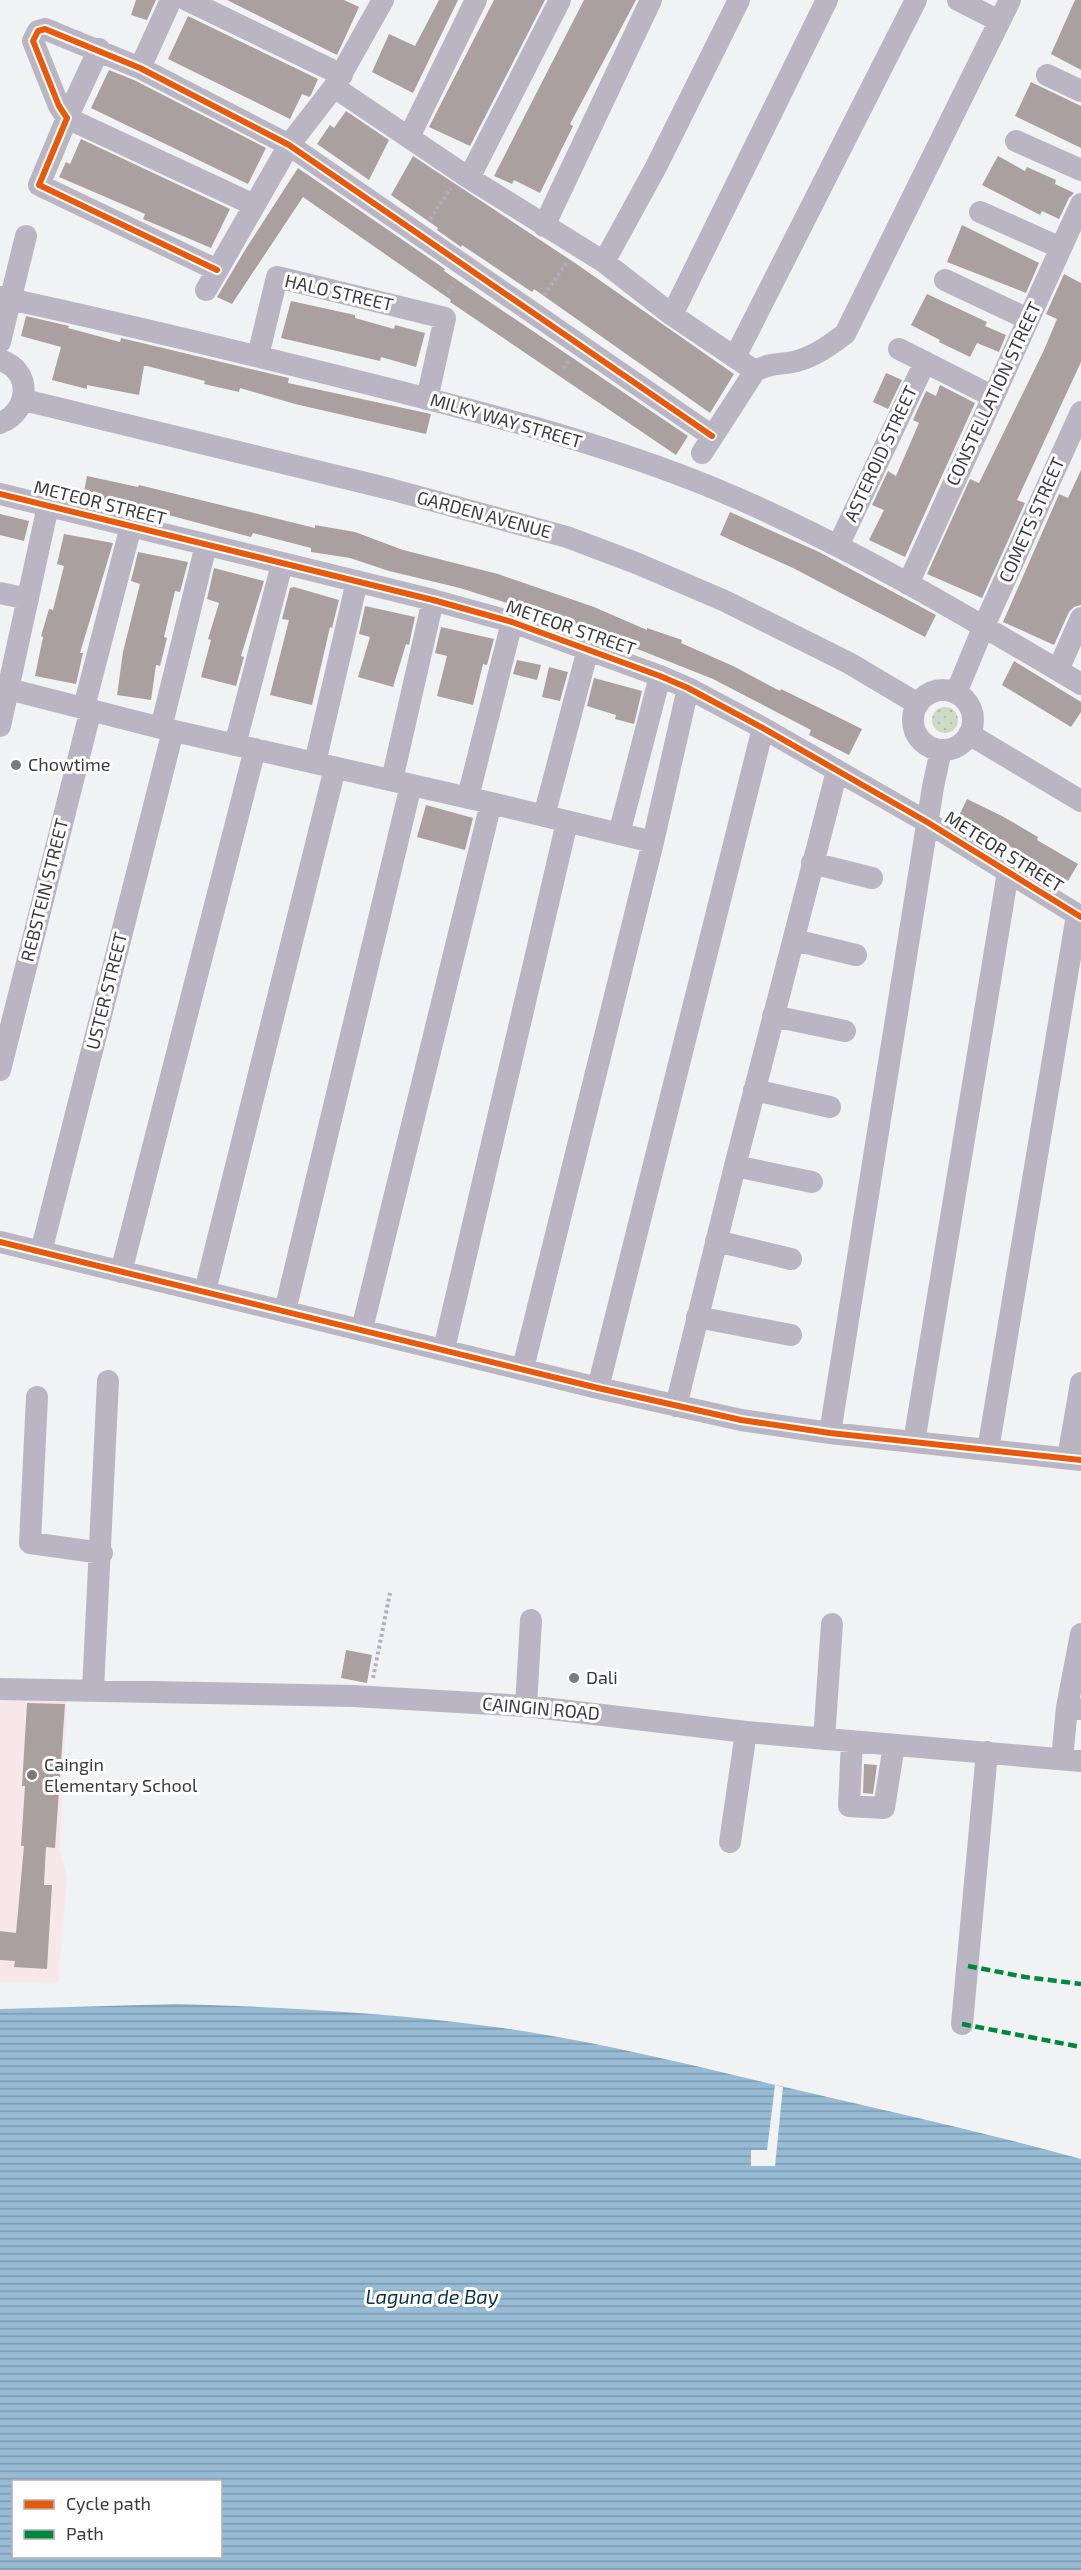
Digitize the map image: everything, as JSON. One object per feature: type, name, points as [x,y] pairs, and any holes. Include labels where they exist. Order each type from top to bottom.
[{"type":"street","points":[[140,68],[171,0]]},
{"type":"street","points":[[187,0],[338,81],[409,137],[544,226],[604,262],[672,315],[755,371]]},
{"type":"street","points":[[409,137],[477,0]]},
{"type":"street","points":[[465,175],[560,0]]},
{"type":"street","points":[[544,226],[651,0]]},
{"type":"street","points":[[604,262],[656,167],[739,0]]},
{"type":"street","points":[[672,315],[827,0]]},
{"type":"street","points":[[735,357],[916,0]]},
{"type":"street","points":[[958,0],[999,21]]},
{"type":"street","points":[[254,205],[67,118],[58,106],[33,41],[34,35],[45,29],[99,50],[140,68],[289,145],[533,313],[707,444],[755,371],[769,364],[799,361],[822,350],[845,334],[1010,0]]},
{"type":"street","points":[[206,290],[289,145],[338,81],[379,1]]},
{"type":"street","points":[[99,50],[39,185],[217,270]]},
{"type":"street","points":[[1047,75],[1081,91]]},
{"type":"street","points":[[1016,141],[1081,170]]},
{"type":"street","name":"CONSTELLATION STREET","points":[[908,584],[1081,204]]},
{"type":"street","points":[[980,212],[1061,248]]},
{"type":"street","points":[[0,342],[6,298],[26,236]]},
{"type":"street","name":"HALO STREET","points":[[258,356],[277,278],[445,318],[427,399]]},
{"type":"street","points":[[945,280],[1028,319]]},
{"type":"street","name":"MILKY WAY STREET","points":[[6,298],[258,356],[427,399],[614,452],[737,498],[838,546],[1081,684]]},
{"type":"street","points":[[899,349],[992,396]]},
{"type":"street","points":[[0,360],[15,368],[25,388],[24,400],[18,411],[9,420],[0,423]]},
{"type":"street","name":"ASTEROID STREET","points":[[838,546],[925,362]]},
{"type":"street","name":"GARDEN AVENUE","points":[[24,400],[422,497],[567,537],[636,563],[725,601],[849,663],[918,704]]},
{"type":"street","name":"COMETS STREET","points":[[956,693],[1081,412]]},
{"type":"street","name":"METEOR STREET","points":[[0,494],[433,600],[512,622],[660,676],[688,688],[763,728],[927,822],[1079,916]]},
{"type":"street","points":[[0,726],[4,688],[28,600],[48,506]]},
{"type":"street","name":"REBSTEIN STREET","points":[[0,1070],[131,526]]},
{"type":"street","name":"USTER STREET","points":[[41,1252],[167,729],[206,545]]},
{"type":"street","points":[[122,1272],[245,747],[282,564]]},
{"type":"street","points":[[204,1291],[325,765],[357,581]]},
{"type":"street","points":[[0,593],[28,600]]},
{"type":"street","points":[[285,1311],[402,782],[433,600]]},
{"type":"street","points":[[1058,670],[1081,618]]},
{"type":"street","points":[[468,797],[512,622]]},
{"type":"street","points":[[544,816],[588,649]]},
{"type":"street","points":[[619,834],[660,676]]},
{"type":"street","points":[[4,688],[167,729],[468,797],[652,843]]},
{"type":"street","points":[[523,1368],[688,688]]},
{"type":"street","points":[[942,690],[956,693],[964,698],[973,716],[969,734],[958,747],[941,750],[929,747],[920,739],[914,728],[913,716],[918,704],[928,694],[942,690]]},
{"type":"street","points":[[597,1388],[763,728]]},
{"type":"street","points":[[969,734],[1081,801]]},
{"type":"street","points":[[831,1433],[927,822],[941,750]]},
{"type":"street","points":[[676,1406],[754,1090],[837,771]]},
{"type":"street","points":[[362,1329],[491,803]]},
{"type":"street","points":[[444,1349],[567,822]]},
{"type":"street","points":[[812,863],[872,878]]},
{"type":"street","points":[[914,1442],[1008,872]]},
{"type":"street","points":[[988,1450],[1079,916]]},
{"type":"street","points":[[794,940],[856,956]]},
{"type":"street","points":[[773,1016],[845,1031]]},
{"type":"street","points":[[754,1090],[830,1107]]},
{"type":"street","points":[[735,1166],[812,1182]]},
{"type":"street","points":[[716,1241],[790,1259]]},
{"type":"street","points":[[0,1242],[523,1368],[597,1388],[741,1420],[831,1433],[1075,1459],[1081,1383]]},
{"type":"street","points":[[697,1317],[791,1335]]},
{"type":"street","points":[[93,1690],[102,1553],[108,1381]]},
{"type":"street","points":[[38,1397],[30,1542],[102,1553]]},
{"type":"street","points":[[526,1706],[531,1620]]},
{"type":"street","points":[[824,1738],[832,1624]]},
{"type":"street","points":[[1072,1760],[1081,1634]]},
{"type":"street","name":"CAINGIN ROAD","points":[[0,1689],[369,1696],[526,1706],[746,1732],[1072,1760]]},
{"type":"street","points":[[730,1842],[746,1732]]},
{"type":"street","points":[[852,1741],[849,1806],[884,1808],[894,1745]]},
{"type":"street","points":[[962,2024],[987,1752]]},
{"type":"path","points":[[419,234],[465,175]]},
{"type":"path","points":[[533,313],[578,247]]},
{"type":"path","points":[[369,1696],[390,1593]]},
{"type":"shaded area","name":"Caingin Elementary School","points":[[0,1695],[67,1699],[60,1850],[67,1878],[58,1983],[0,1982]]},
{"type":"green space","points":[[945,707],[954,711],[958,720],[954,729],[945,733],[936,729],[932,720],[936,711]]},
{"type":"water","name":"Laguna de Bay","points":[[217,2005],[376,2014],[495,2027],[566,2038],[671,2060],[1081,2159],[1081,2570],[0,2570],[0,2009]]},
{"type":"pier","points":[[775,2085],[783,2087],[775,2166],[751,2166],[751,2150],[767,2150]]},
{"type":"building","points":[[136,0],[156,0],[147,20],[131,15]]},
{"type":"building","points":[[227,0],[344,0],[359,7],[337,55]]},
{"type":"building","points":[[439,0],[458,0],[413,93],[372,72],[389,34],[415,46]]},
{"type":"building","points":[[494,0],[545,0],[470,146],[429,127]]},
{"type":"building","points":[[584,0],[636,0],[570,124],[573,126],[540,193],[514,180],[512,184],[494,176]]},
{"type":"building","points":[[1075,0],[1081,0],[1081,70],[1051,54]]},
{"type":"building","points":[[188,16],[318,79],[311,95],[309,97],[302,94],[290,119],[168,59]]},
{"type":"building","points":[[109,70],[134,80],[266,148],[248,184],[91,108]]},
{"type":"building","points":[[1031,82],[1081,106],[1081,148],[1015,116]]},
{"type":"building","points":[[346,111],[389,140],[369,180],[317,144],[330,125],[334,128]]},
{"type":"building","points":[[81,139],[230,209],[211,248],[143,219],[145,214],[59,177],[66,162],[70,164]]},
{"type":"building","points":[[413,156],[575,263],[734,374],[710,413],[534,289],[532,292],[462,245],[461,247],[391,195]]},
{"type":"building","points":[[998,156],[1025,171],[1027,167],[1056,180],[1055,184],[1074,193],[1069,198],[1059,219],[1042,211],[1040,215],[982,185]]},
{"type":"building","points":[[298,168],[445,269],[444,271],[688,436],[676,455],[450,302],[451,300],[303,197],[232,304],[217,297]]},
{"type":"building","points":[[962,225],[1039,263],[1026,293],[947,262]]},
{"type":"building","points":[[1064,274],[1081,283],[1081,362],[1017,500],[1025,503],[982,598],[927,574],[970,479],[979,483],[1044,350],[1057,319],[1046,314]]},
{"type":"building","points":[[927,294],[987,322],[985,326],[1006,335],[999,352],[977,343],[970,357],[911,325]]},
{"type":"building","points":[[291,301],[355,315],[355,318],[394,329],[395,325],[425,333],[416,367],[381,357],[380,361],[281,338]]},
{"type":"building","points":[[26,316],[69,326],[68,328],[120,342],[121,338],[289,378],[288,383],[431,414],[426,434],[295,404],[240,388],[239,392],[204,384],[205,381],[147,366],[144,366],[139,395],[87,385],[87,389],[52,380],[61,347],[21,336]]},
{"type":"building","points":[[886,373],[902,380],[888,409],[873,402]]},
{"type":"building","points":[[940,385],[975,403],[905,557],[869,540],[884,510],[872,505],[888,471],[896,476],[919,423],[913,420],[926,391],[936,396]]},
{"type":"building","points":[[1081,470],[1081,605],[1069,612],[1054,645],[1003,622],[1059,494],[1068,498]]},
{"type":"building","points":[[87,476],[138,487],[139,485],[315,528],[315,525],[355,532],[403,550],[498,574],[594,607],[647,630],[647,628],[682,640],[681,643],[862,729],[849,755],[809,735],[811,730],[713,679],[582,627],[460,588],[389,571],[350,558],[311,552],[311,548],[253,533],[251,537],[157,512],[157,515],[133,507],[83,497]]},
{"type":"building","points":[[730,512],[819,552],[936,615],[925,637],[793,568],[720,535]]},
{"type":"building","points":[[0,514],[29,521],[24,541],[0,535]]},
{"type":"building","points":[[64,534],[113,543],[80,653],[83,653],[76,684],[35,676],[43,637],[41,636],[49,609],[53,610],[64,566],[57,564]]},
{"type":"building","points":[[138,552],[188,562],[180,592],[175,591],[160,666],[156,665],[151,700],[117,695],[123,652],[140,584],[131,581]]},
{"type":"building","points":[[214,568],[264,581],[241,656],[244,657],[236,686],[201,677],[211,640],[208,639],[219,603],[207,599]]},
{"type":"building","points":[[294,587],[339,600],[332,628],[330,627],[312,705],[270,695],[289,620],[282,619],[290,588]]},
{"type":"building","points":[[365,606],[415,617],[409,645],[406,644],[393,687],[358,677],[370,637],[359,634]]},
{"type":"building","points":[[441,627],[494,639],[487,665],[483,664],[473,705],[437,696],[447,656],[435,653]]},
{"type":"building","points":[[517,660],[541,665],[537,680],[513,674]]},
{"type":"building","points":[[1014,661],[1081,702],[1081,712],[1071,727],[1002,685]]},
{"type":"building","points":[[549,667],[568,672],[560,701],[542,697]]},
{"type":"building","points":[[594,678],[642,691],[634,724],[615,719],[616,715],[587,706]]},
{"type":"building","points":[[967,799],[1038,837],[1037,840],[1078,864],[1068,881],[999,840],[957,820]]},
{"type":"building","points":[[426,805],[473,818],[465,850],[417,837]]},
{"type":"building","points":[[346,1650],[372,1655],[367,1683],[341,1678]]},
{"type":"building","points":[[27,1703],[65,1704],[55,1848],[46,1847],[44,1885],[52,1885],[47,1969],[14,1967],[15,1961],[0,1960],[0,1931],[16,1933],[24,1846],[21,1846],[25,1786],[22,1786]]},
{"type":"building","points":[[864,1764],[877,1765],[873,1794],[863,1793]]},
{"type":"marked path","points":[[968,1966],[1025,1977],[1081,1984]]},
{"type":"marked path","points":[[962,2024],[1081,2047]]},
{"type":"cycle path","points":[[217,270],[39,185],[67,118],[59,106],[33,41],[38,31],[45,29],[140,68],[289,145],[712,436]]},
{"type":"cycle path","points":[[0,494],[433,600],[512,622],[660,676],[688,688],[763,728],[927,822],[1081,917]]},
{"type":"cycle path","points":[[0,1242],[598,1388],[741,1420],[830,1433],[1081,1460]]},
{"type":"place","name":"Chowtime","points":[[16,765]]},
{"type":"place","name":"Dali","points":[[574,1678]]},
{"type":"place","name":"Caingin Elementary School","points":[[32,1775]]}]
